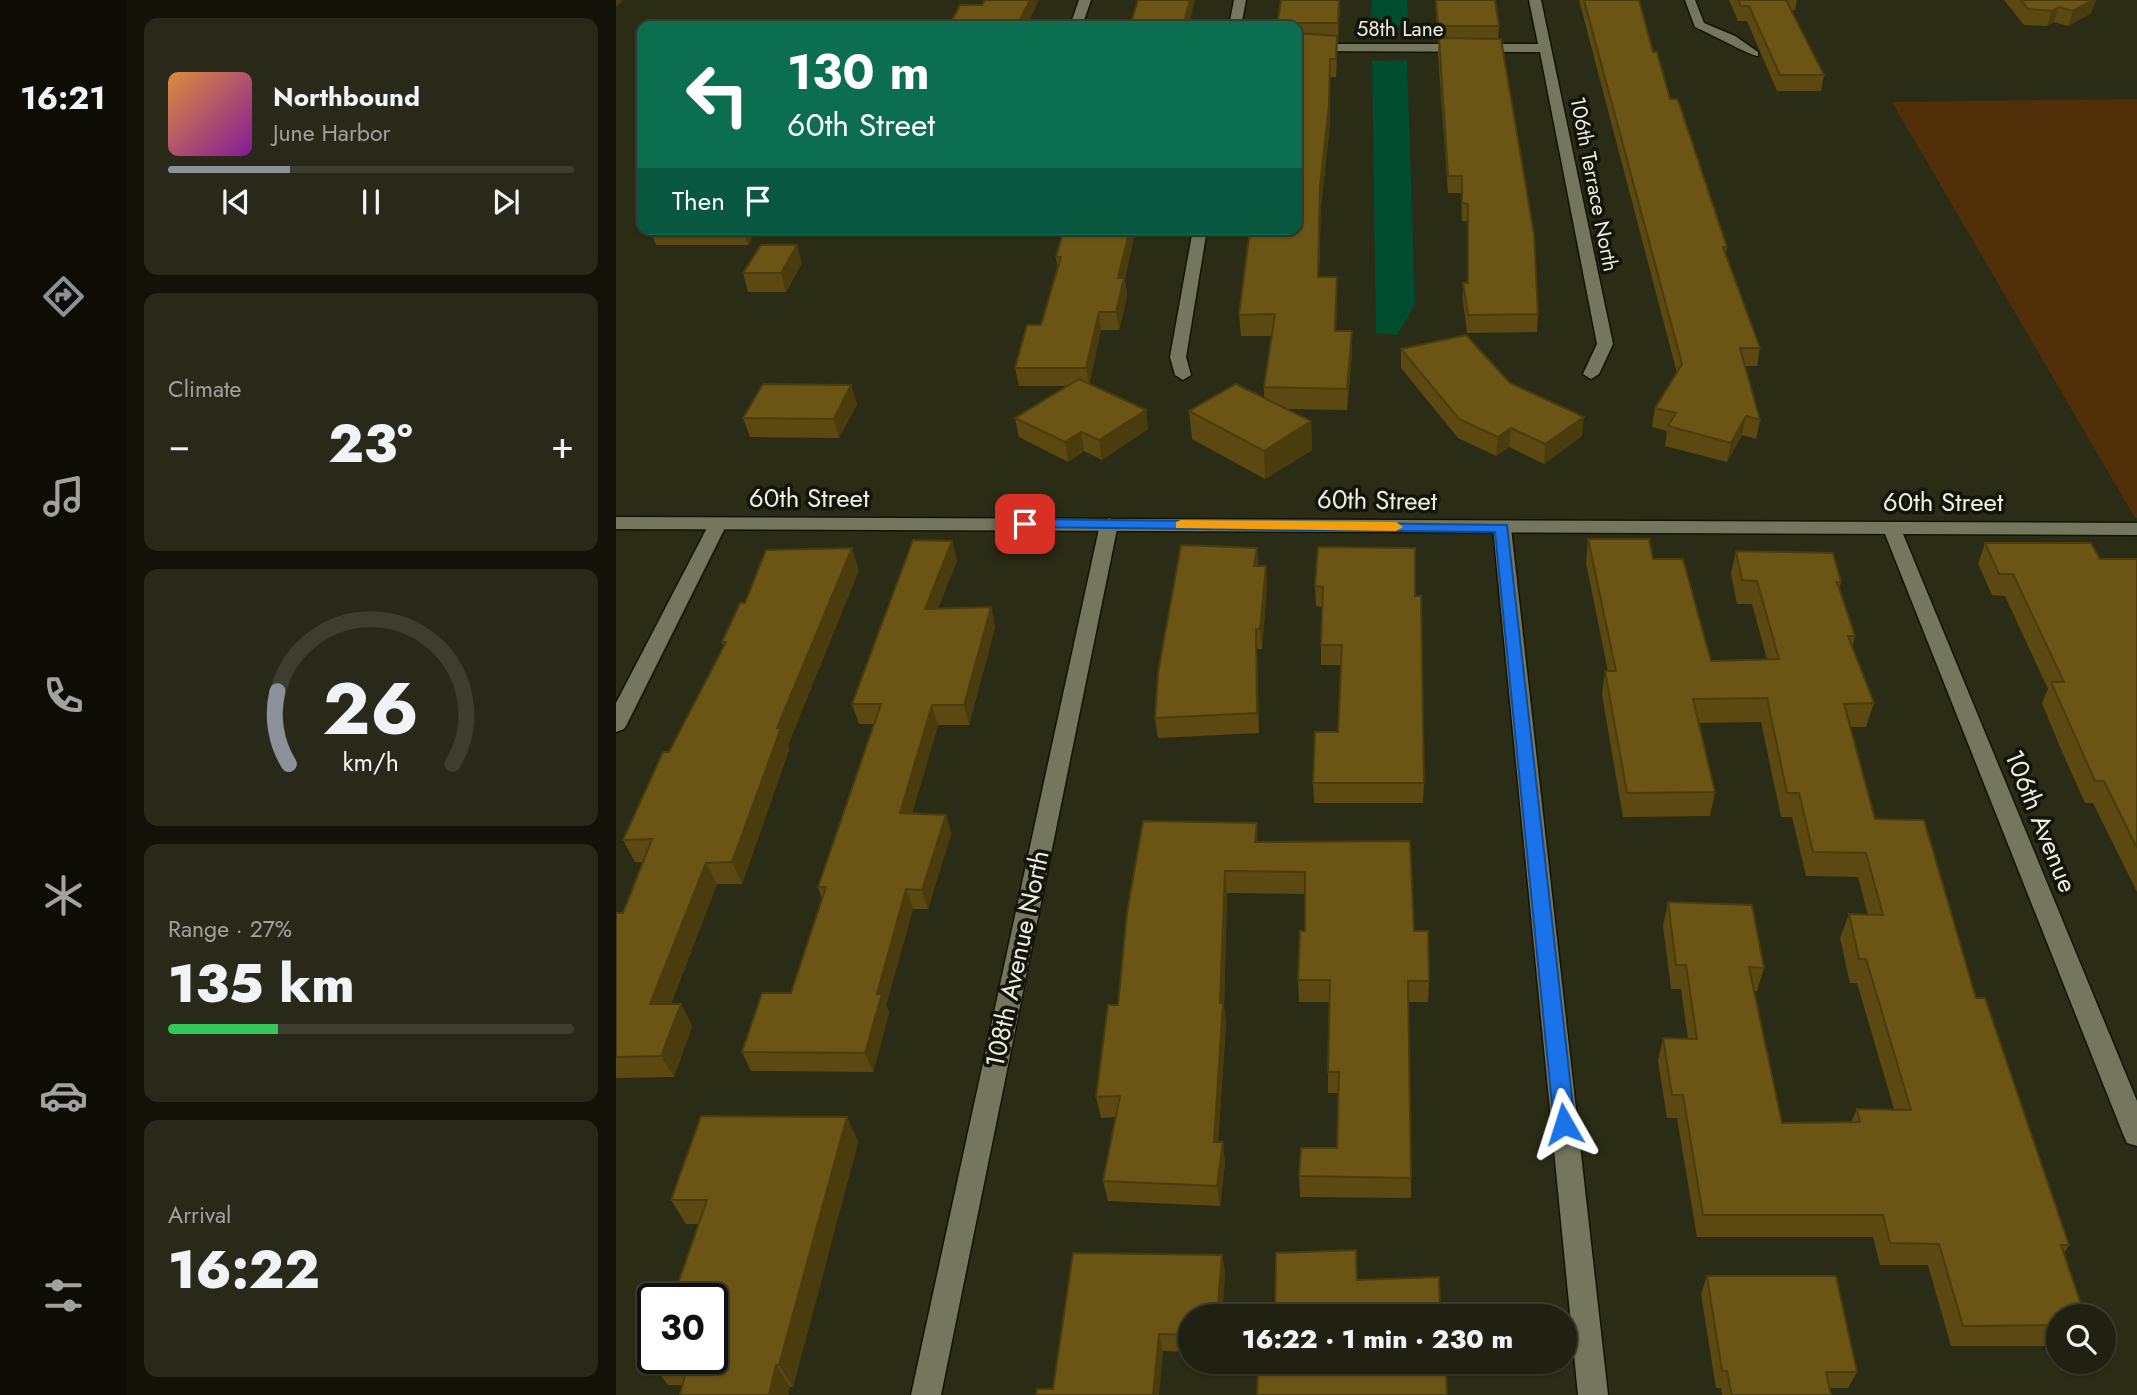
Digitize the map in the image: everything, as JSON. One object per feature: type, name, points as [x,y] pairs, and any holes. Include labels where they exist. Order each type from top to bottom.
[{"type":"street","points":[[1078,21],[1085,0]]},
{"type":"street","points":[[1236,21],[1240,0]]},
{"type":"street","name":"106th Terrace North","points":[[1535,0],[1605,344],[1591,374]]},
{"type":"street","name":"58th Lane","points":[[1302,48],[1545,48]]},
{"type":"street","points":[[1183,374],[1178,357],[1199,235]]},
{"type":"street","name":"60th Street","points":[[616,523],[2137,528]]},
{"type":"street","points":[[616,724],[718,524]]},
{"type":"street","name":"108th Avenue North","points":[[926,1395],[1109,524]]},
{"type":"street","points":[[1502,528],[1593,1395]]},
{"type":"street","name":"106th Avenue","points":[[1892,528],[2137,1134]]},
{"type":"lane","points":[[1690,0],[1699,25],[1731,38],[1754,54]]},
{"type":"shaded area","points":[[1372,0],[1407,0],[1409,27],[1371,25]]},
{"type":"shaded area","points":[[1407,60],[1415,305],[1397,335],[1376,333],[1372,61]]},
{"type":"shaded area","points":[[2137,99],[2137,518],[2135,518],[1892,102]]},
{"type":"building","points":[[985,0],[1030,0],[1020,21],[952,21],[960,5],[982,5]]},
{"type":"building","points":[[1138,0],[1190,0],[1184,21],[1132,21]]},
{"type":"building","points":[[1281,0],[1339,0],[1338,23],[1278,21]]},
{"type":"building","points":[[1436,0],[1495,0],[1499,26],[1438,26]]},
{"type":"building","points":[[1584,0],[1639,0],[1653,52],[1657,52],[1670,99],[1677,99],[1680,106],[1727,247],[1723,247],[1760,348],[1740,348],[1760,420],[1746,416],[1731,443],[1668,426],[1676,413],[1655,408],[1682,364]]},
{"type":"building","points":[[1738,0],[1786,0],[1824,75],[1780,75],[1749,6],[1741,6]]},
{"type":"building","points":[[2021,0],[2093,0],[2073,11],[2059,7],[2052,11],[2028,9]]},
{"type":"building","points":[[1302,33],[1337,36],[1336,59],[1330,59],[1329,104],[1320,186],[1318,277],[1337,277],[1335,331],[1352,331],[1347,389],[1264,387],[1275,314],[1239,315],[1249,235],[1302,235]]},
{"type":"building","points":[[1439,38],[1501,39],[1534,234],[1538,314],[1468,315],[1463,283],[1468,283],[1468,204],[1462,203],[1462,176],[1448,176]]},
{"type":"building","points":[[1062,235],[1129,235],[1118,278],[1124,278],[1116,312],[1099,312],[1086,368],[1015,368],[1027,325],[1041,325],[1061,257],[1056,257]]},
{"type":"building","points":[[761,245],[797,245],[781,273],[743,273]]},
{"type":"building","points":[[1466,335],[1510,383],[1584,417],[1545,444],[1511,428],[1498,437],[1459,419],[1401,349]]},
{"type":"building","points":[[1079,379],[1146,410],[1099,440],[1081,432],[1065,442],[1015,418]]},
{"type":"building","points":[[763,384],[851,385],[834,419],[743,418]]},
{"type":"building","points":[[1236,384],[1311,421],[1264,451],[1189,411]]},
{"type":"building","points":[[1588,539],[1649,539],[1653,559],[1683,559],[1711,661],[1779,659],[1757,581],[1742,580],[1736,551],[1833,553],[1841,582],[1837,582],[1855,636],[1848,636],[1874,703],[1844,704],[1875,819],[1924,820],[1976,998],[1985,998],[2069,1245],[2061,1245],[2081,1304],[2046,1304],[2046,1325],[1963,1326],[1939,1244],[1890,1243],[1883,1215],[1703,1215],[1683,1095],[1672,1095],[1663,1038],[1697,1039],[1686,965],[1676,965],[1668,902],[1752,905],[1764,968],[1749,967],[1782,1123],[1860,1122],[1857,1109],[1911,1110],[1866,959],[1859,959],[1849,914],[1883,915],[1866,853],[1813,852],[1799,793],[1787,793],[1767,698],[1693,699],[1715,792],[1627,793],[1605,671],[1616,671]]},
{"type":"building","points":[[913,540],[952,541],[925,609],[991,607],[964,705],[932,705],[900,813],[946,815],[922,890],[906,889],[877,994],[882,994],[865,1053],[742,1052],[762,993],[791,993],[826,887],[818,887],[881,704],[852,704]]},
{"type":"building","points":[[1985,543],[2091,543],[2100,559],[2137,559],[2137,848],[2104,781],[2095,781],[2051,682],[2064,682],[2013,574],[1999,574]]},
{"type":"building","points":[[1181,545],[1257,548],[1254,566],[1266,566],[1260,629],[1256,629],[1257,713],[1155,718],[1158,673]]},
{"type":"building","points":[[1318,547],[1415,548],[1415,596],[1421,596],[1424,783],[1313,783],[1315,732],[1338,732],[1342,645],[1321,645],[1323,587],[1315,586]]},
{"type":"building","points":[[852,548],[777,728],[781,728],[732,862],[706,863],[650,1004],[681,1004],[661,1056],[616,1057],[616,913],[623,913],[652,839],[623,840],[663,752],[669,752],[726,642],[722,642],[740,603],[745,603],[766,550]]},
{"type":"building","points":[[1143,821],[1257,823],[1255,842],[1410,841],[1414,931],[1428,931],[1429,981],[1408,981],[1411,1178],[1299,1176],[1301,1148],[1337,1148],[1339,1072],[1328,1072],[1330,980],[1298,980],[1300,931],[1305,931],[1305,872],[1225,871],[1220,1003],[1223,1003],[1214,1142],[1223,1142],[1217,1186],[1103,1181],[1120,1096],[1096,1097],[1108,1005],[1118,1005],[1127,913]]},
{"type":"building","points":[[701,1116],[847,1117],[769,1395],[680,1395],[685,1374],[728,1374],[728,1283],[678,1283],[707,1200],[671,1200]]},
{"type":"building","points":[[1356,1250],[1357,1280],[1439,1277],[1440,1304],[1275,1304],[1276,1253]]},
{"type":"building","points":[[1073,1253],[1222,1255],[1218,1304],[1178,1304],[1178,1335],[1159,1334],[1153,1395],[1036,1395],[1037,1389],[1053,1389]]},
{"type":"building","points":[[1707,1276],[1836,1276],[1857,1372],[1826,1372],[1831,1395],[1732,1395],[1727,1371],[1722,1371]]},
{"type":"building","points":[[1258,1374],[1446,1374],[1447,1395],[1257,1395]]},
{"type":"slow traffic","points":[[1181,525],[1396,527]]},
{"type":"route","points":[[1025,524],[1502,528],[1564,1124]]}]
